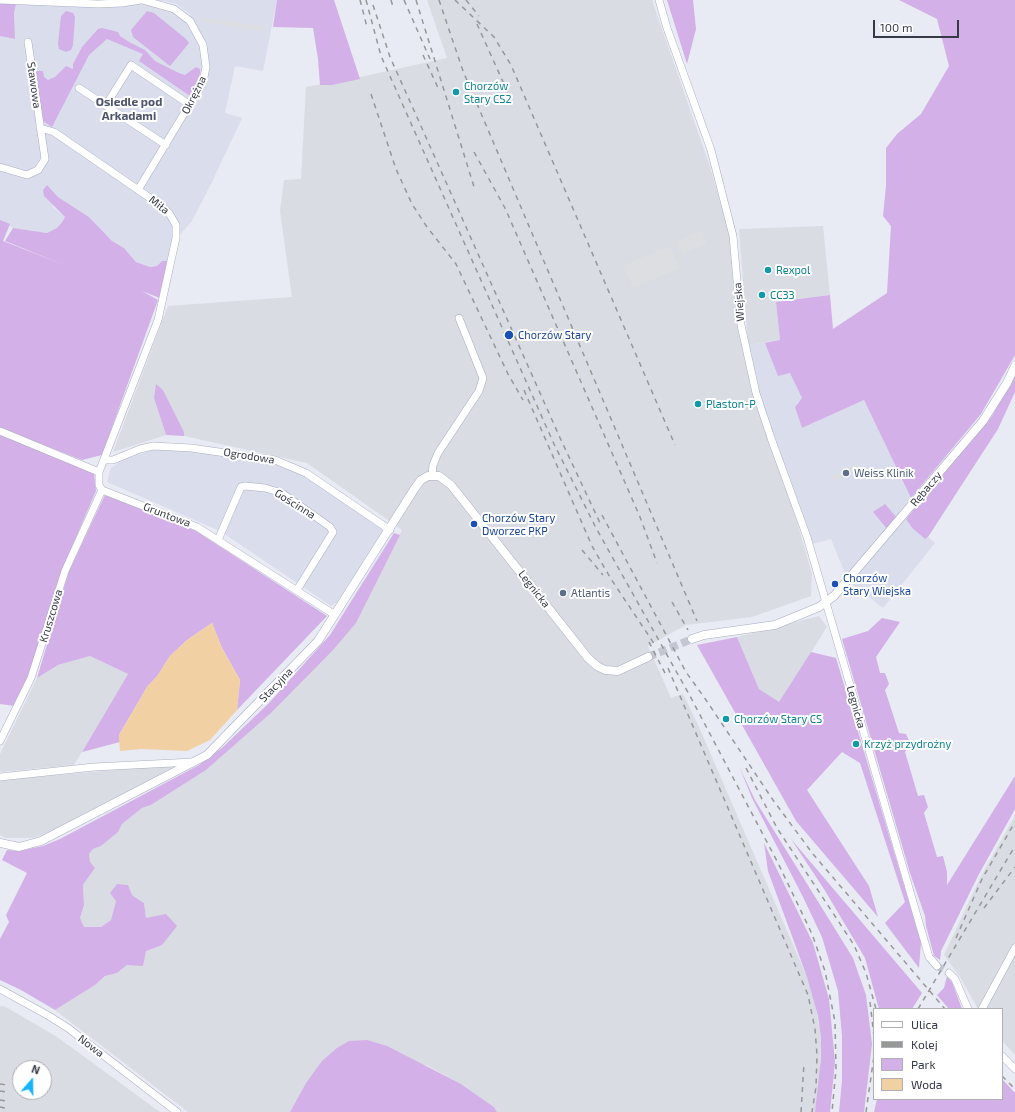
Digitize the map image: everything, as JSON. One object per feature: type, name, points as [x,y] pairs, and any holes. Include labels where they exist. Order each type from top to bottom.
[{"type":"street","name":"Okrężna","points":[[0,0],[98,4],[122,3],[141,0],[178,12],[186,17],[195,28],[204,50],[206,67],[203,82],[138,190]]},
{"type":"street","name":"Wiejska","points":[[659,0],[667,28],[711,150],[733,236],[741,324],[756,393],[807,537],[825,603]]},
{"type":"street","name":"Stawowa","points":[[28,42],[40,128]]},
{"type":"street","points":[[106,106],[131,65],[190,105]]},
{"type":"street","points":[[79,88],[166,145]]},
{"type":"street","points":[[0,167],[27,175],[41,167],[45,159],[40,128]]},
{"type":"street","name":"Miła","points":[[40,128],[54,132],[169,213],[175,220],[177,230],[158,320],[104,460]]},
{"type":"street","points":[[432,476],[433,465],[438,453],[480,391],[483,378],[459,318]]},
{"type":"street","name":"Rębaczy","points":[[825,603],[840,591],[982,421],[1007,384],[1015,366]]},
{"type":"street","points":[[0,431],[100,472]]},
{"type":"street","name":"Ogrodowa","points":[[104,460],[113,460],[140,449],[153,446],[191,448],[275,460],[306,472],[390,530]]},
{"type":"street","points":[[102,490],[99,485],[100,472],[104,460]]},
{"type":"street","name":"Legnicka","points":[[432,476],[442,477],[450,485],[588,658],[597,666],[605,670],[618,671],[648,657]]},
{"type":"street","name":"Stacyjna","points":[[0,843],[19,847],[42,841],[195,762],[220,744],[318,641],[419,483],[425,478],[432,476]]},
{"type":"street","name":"Gościnna","points":[[218,540],[241,487],[265,488],[282,493],[330,527],[333,532],[297,590]]},
{"type":"street","name":"Gruntowa","points":[[102,490],[193,525],[335,615]]},
{"type":"street","name":"Kruszcowa","points":[[0,741],[31,678],[65,571],[102,490]]},
{"type":"street","points":[[692,639],[704,635],[775,625],[825,603]]},
{"type":"street","name":"Legnicka","points":[[825,603],[929,957],[937,966]]},
{"type":"street","points":[[0,777],[94,767],[195,762]]},
{"type":"street","points":[[983,1008],[1015,948]]},
{"type":"street","points":[[949,973],[955,979],[968,1008]]},
{"type":"street","name":"Nowa","points":[[0,989],[17,997],[62,1024],[177,1112]]},
{"type":"street","points":[[1003,1057],[1015,1069]]},
{"type":"shaded area","points":[[151,0],[277,0],[263,71],[235,66],[225,113],[242,118],[192,221],[178,237],[174,262],[162,261],[157,266],[150,267],[136,262],[124,248],[112,241],[89,217],[58,197],[47,185],[53,207],[65,217],[57,228],[47,233],[13,228],[0,220],[0,36],[15,39],[14,13],[16,4],[142,3],[171,11],[181,17],[191,15],[176,4],[165,1]]},
{"type":"shaded area","points":[[427,0],[652,0],[709,164],[729,232],[735,307],[812,574],[811,596],[752,617],[686,625],[648,646],[671,698],[683,694],[699,727],[807,977],[815,1003],[821,1038],[820,1078],[815,1112],[497,1112],[494,1107],[461,1084],[426,1065],[306,1083],[290,1112],[188,1112],[55,1010],[95,985],[105,976],[117,973],[146,950],[162,945],[146,918],[144,903],[132,895],[116,901],[111,920],[101,927],[84,927],[80,918],[84,905],[83,885],[95,868],[90,862],[89,854],[93,849],[101,846],[118,832],[122,824],[142,808],[151,805],[206,770],[271,713],[356,623],[402,530],[307,463],[184,436],[184,432],[163,390],[156,385],[154,398],[166,435],[113,452],[168,306],[292,297],[280,211],[284,180],[301,179],[306,87],[356,78],[447,58]]},
{"type":"shaded area","points":[[203,18],[265,26],[264,31],[202,22]]},
{"type":"shaded area","points":[[823,226],[830,295],[776,302],[780,340],[748,345],[739,229]]},
{"type":"shaded area","points":[[701,230],[707,243],[682,255],[676,242]]},
{"type":"shaded area","points":[[670,246],[680,268],[633,288],[624,265]]},
{"type":"shaded area","points":[[830,295],[817,384],[796,404],[802,428],[864,400],[911,498],[899,512],[912,528],[925,539],[928,537],[935,543],[883,608],[848,581],[831,539],[812,544],[757,389],[748,345],[780,340]]},
{"type":"shaded area","points":[[155,449],[198,451],[272,462],[305,475],[383,530],[337,602],[331,606],[220,531],[107,482],[111,468],[123,460]]},
{"type":"shaded area","name":"Weiss Klinik","points":[[858,464],[861,469],[835,481],[832,476]]},
{"type":"shaded area","points":[[819,616],[827,627],[779,703],[759,689],[737,637]]},
{"type":"shaded area","points":[[90,656],[128,674],[74,765],[0,772],[0,754],[37,678],[58,665]]},
{"type":"shaded area","points":[[172,765],[172,768],[49,832],[34,838],[5,838],[0,835],[0,780]]},
{"type":"shaded area","points":[[1015,816],[1015,1055],[1003,1042],[1003,1008],[977,1008],[960,977],[944,955],[981,876]]},
{"type":"shaded area","points":[[0,1006],[6,1007],[57,1037],[160,1112],[0,1112]]},
{"type":"green space","points":[[277,0],[334,0],[360,79],[332,85],[320,85],[313,28],[273,27]]},
{"type":"green space","points":[[667,0],[693,0],[696,29],[687,64]]},
{"type":"green space","points":[[899,0],[1015,0],[1015,355],[981,414],[911,498],[864,400],[802,428],[795,407],[802,398],[790,373],[778,376],[765,343],[780,340],[776,302],[830,295],[833,329],[887,293],[891,226],[883,216],[886,186],[886,148],[897,134],[921,114],[949,66],[937,19]]},
{"type":"green space","points":[[0,4],[16,4],[14,13],[15,39],[0,36]]},
{"type":"green space","points":[[66,11],[73,13],[75,17],[73,45],[71,50],[66,52],[59,49],[58,44],[61,16]]},
{"type":"green space","points":[[147,11],[154,13],[189,43],[170,66],[133,37],[131,30]]},
{"type":"green space","points":[[102,28],[118,32],[120,36],[129,42],[145,50],[155,61],[179,73],[185,75],[196,67],[200,69],[200,74],[196,85],[190,96],[139,61],[143,54],[107,39],[89,55],[52,127],[42,120],[35,71],[43,71],[44,77],[48,80],[55,77],[66,66],[73,69],[73,64],[82,47],[98,29]]},
{"type":"green space","points":[[47,185],[58,197],[89,217],[112,241],[124,248],[136,262],[150,267],[157,266],[162,261],[167,261],[162,299],[142,291],[158,300],[102,455],[82,460],[0,428],[0,220],[10,224],[3,241],[67,266],[5,241],[13,228],[47,233],[57,228],[62,222],[65,217],[44,196],[43,190]]},
{"type":"green space","points":[[1015,373],[1015,392],[998,429],[928,537],[925,539],[912,528],[906,519],[992,416]]},
{"type":"green space","points":[[156,384],[163,390],[184,432],[184,436],[166,435],[154,398]]},
{"type":"green space","points":[[0,433],[94,473],[96,491],[67,558],[40,650],[15,706],[0,704]]},
{"type":"green space","points":[[105,495],[196,531],[327,616],[237,710],[240,680],[222,648],[212,623],[187,640],[170,656],[158,675],[147,687],[119,735],[120,742],[82,752],[128,674],[90,656],[58,665],[37,678],[69,571]]},
{"type":"green space","points":[[885,504],[898,519],[888,530],[873,512]]},
{"type":"green space","points":[[394,533],[400,535],[356,623],[333,650],[271,713],[206,770],[151,805],[142,808],[122,824],[118,832],[101,846],[93,849],[89,854],[90,862],[95,868],[83,885],[84,905],[80,918],[84,927],[101,927],[111,920],[116,901],[110,893],[117,884],[128,885],[132,895],[144,903],[146,918],[166,914],[177,926],[162,945],[146,951],[143,966],[127,965],[117,973],[105,976],[95,985],[55,1010],[21,990],[0,980],[0,939],[9,922],[6,915],[27,873],[2,860],[7,850],[19,851],[43,846],[60,839],[199,765],[223,747],[269,703],[330,635]]},
{"type":"green space","points":[[882,618],[900,622],[876,657],[880,673],[885,673],[889,684],[885,690],[899,733],[906,734],[910,743],[905,752],[918,796],[924,795],[928,807],[924,813],[937,857],[943,856],[947,872],[947,885],[1015,776],[1015,809],[978,876],[941,951],[940,960],[934,956],[926,926],[925,916],[910,873],[842,639],[868,631]]},
{"type":"green space","points":[[737,637],[759,689],[779,702],[811,652],[836,658],[921,942],[919,968],[885,923],[905,902],[860,763],[842,752],[807,790],[869,886],[878,917],[796,821],[697,645]]},
{"type":"green space","points":[[739,766],[755,800],[853,958],[866,995],[872,1044],[864,1112],[839,1112],[842,1081],[842,1036],[838,991],[822,937],[752,798]]},
{"type":"green space","points":[[791,839],[922,993],[913,1008],[879,1008],[865,958],[824,889]]},
{"type":"green space","points":[[764,843],[813,943],[829,999],[835,1062],[830,1112],[815,1112],[821,1058],[821,1038],[818,1016],[807,977],[768,871]]},
{"type":"green space","points":[[947,976],[952,982],[962,1008],[948,1008],[937,995],[944,988]]},
{"type":"green space","points":[[367,1040],[387,1046],[461,1084],[494,1107],[497,1112],[290,1112],[306,1083],[322,1061],[337,1048],[349,1041]]},
{"type":"green space","points":[[1003,1080],[1015,1093],[1015,1112],[874,1112],[877,1100],[1003,1100]]},
{"type":"water","points":[[212,623],[222,648],[240,680],[237,710],[210,740],[187,751],[141,749],[120,751],[119,735],[147,687],[158,675],[170,656],[187,640]]},
{"type":"tunnel","points":[[648,657],[692,639]]},
{"type":"tunnel","points":[[937,966],[949,973]]},
{"type":"railway","points":[[360,0],[367,27]]},
{"type":"railway","points":[[366,0],[381,56],[554,444],[596,528],[690,696],[778,863],[812,934],[825,971],[835,1022],[836,1069],[832,1112]]},
{"type":"railway","points":[[391,0],[393,7]]},
{"type":"railway","points":[[404,0],[430,59]]},
{"type":"railway","points":[[416,0],[475,190]]},
{"type":"railway","points":[[439,0],[463,71],[697,621]]},
{"type":"railway","points":[[455,0],[494,37],[511,65],[675,445]]},
{"type":"railway","points":[[466,0],[479,16]]},
{"type":"railway","points":[[373,5],[390,57],[561,440],[601,525]]},
{"type":"railway","points":[[477,24],[512,102]]},
{"type":"railway","points":[[423,55],[439,90]]},
{"type":"railway","points":[[371,94],[396,169],[412,204],[427,227],[456,264],[508,374],[523,400]]},
{"type":"railway","points":[[474,152],[505,208],[640,517],[657,563]]},
{"type":"railway","points":[[524,390],[592,546],[611,579],[655,645]]},
{"type":"railway","points":[[602,515],[686,672],[773,800],[813,854],[944,1008]]},
{"type":"railway","points":[[582,550],[603,575]]},
{"type":"railway","points":[[672,602],[688,630]]},
{"type":"railway","points":[[649,642],[667,677]]},
{"type":"railway","points":[[668,668],[808,995],[815,1029],[817,1055],[816,1087],[812,1112]]},
{"type":"railway","points":[[746,768],[777,828],[854,945],[866,973],[876,1008]]},
{"type":"railway","points":[[956,938],[982,879],[1015,822]]},
{"type":"railway","points":[[919,1008],[1015,846]]},
{"type":"railway","points":[[984,908],[1015,867]]},
{"type":"railway","points":[[870,1002],[873,1028]]},
{"type":"railway","points":[[801,1112],[804,1063]]},
{"type":"railway","points":[[866,1112],[873,1063]]},
{"type":"railway","points":[[1003,1077],[1015,1089]]},
{"type":"railway","points":[[0,1084],[8,1085]]},
{"type":"railway","points":[[0,1091],[7,1092]]},
{"type":"railway","points":[[0,1100],[6,1101]]},
{"type":"railway","points":[[0,1107],[5,1108]]},
{"type":"place","name":"Chorzów Stary CS2","points":[[456,92]]},
{"type":"place","name":"Rexpol","points":[[768,270]]},
{"type":"place","name":"CC33","points":[[762,295]]},
{"type":"place","name":"Chorzów Stary","points":[[509,335]]},
{"type":"place","name":"Plaston-P","points":[[698,404]]},
{"type":"place","name":"Weiss Klinik","points":[[846,473]]},
{"type":"place","name":"Chorzów Stary Dworzec PKP","points":[[474,524]]},
{"type":"place","name":"Chorzów Stary Wiejska","points":[[835,584]]},
{"type":"place","name":"Atlantis","points":[[563,593]]},
{"type":"place","name":"Chorzów Stary CS","points":[[726,719]]},
{"type":"place","name":"Krzyż przydrożny","points":[[856,744]]},
{"type":"district","name":"Osiedle pod Arkadami","points":[[129,109]]}]
